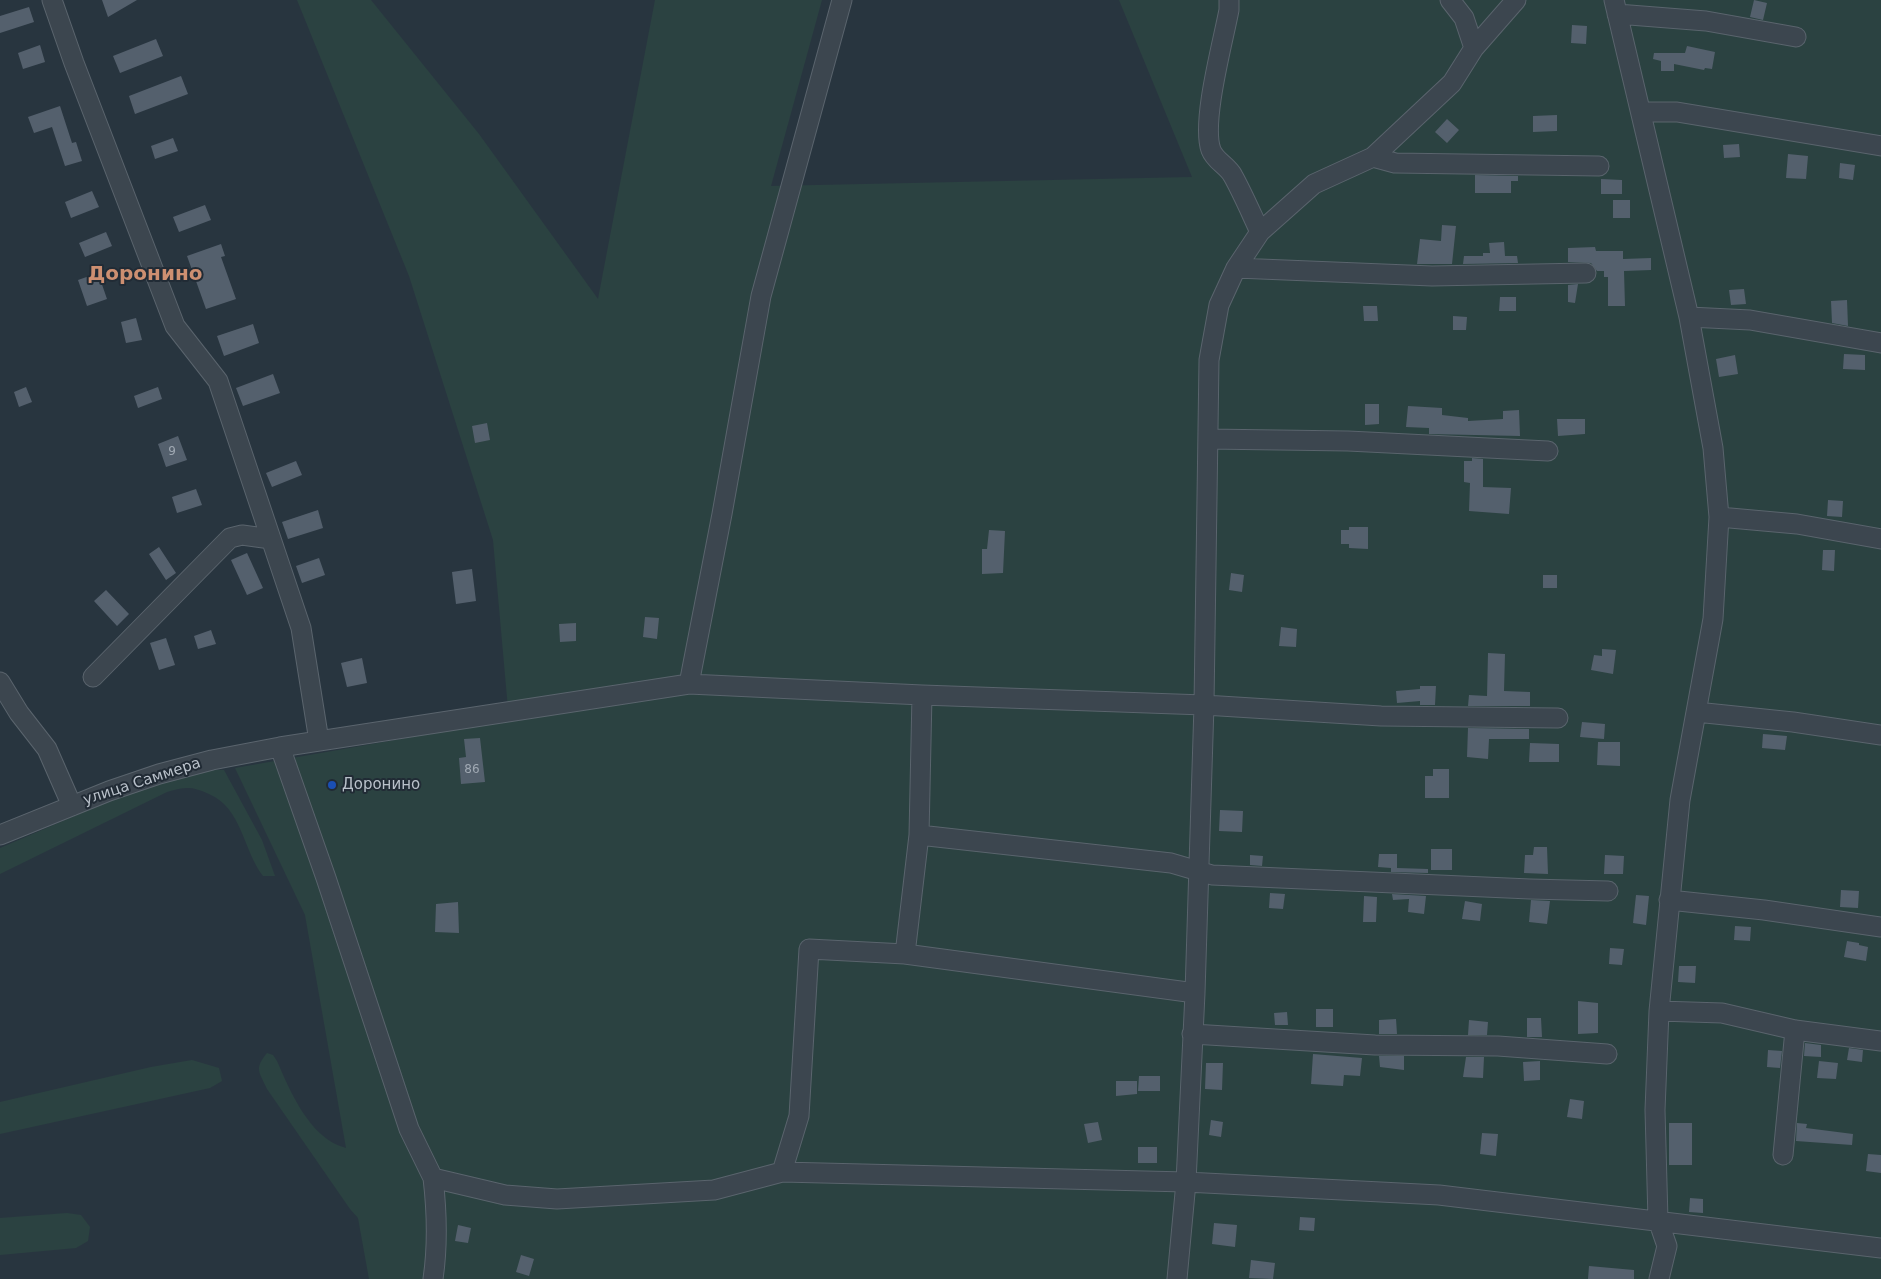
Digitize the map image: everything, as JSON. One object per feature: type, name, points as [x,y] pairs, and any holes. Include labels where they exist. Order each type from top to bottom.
[{"type":"street","points":[[52,0],[74,63],[175,326],[218,381],[301,628],[318,741]]},
{"type":"street","points":[[689,684],[761,296],[842,0]]},
{"type":"street","points":[[1229,0],[1229,10],[1209,113],[1208,134],[1211,151],[1232,174],[1260,232]]},
{"type":"street","points":[[1450,0],[1464,18],[1474,48]]},
{"type":"street","points":[[1177,1279],[1186,1182],[1195,993],[1204,705],[1209,360],[1219,305],[1236,268],[1260,232],[1314,184],[1373,157],[1452,83],[1474,48],[1516,0]]},
{"type":"street","points":[[1659,1279],[1667,1246],[1658,1220],[1655,1110],[1659,1012],[1680,800],[1713,619],[1719,517],[1713,448],[1689,317],[1615,7],[1796,36]]},
{"type":"street","points":[[1641,112],[1677,112],[1881,146]]},
{"type":"street","points":[[1373,157],[1395,163],[1599,166]]},
{"type":"street","points":[[1236,268],[1432,276],[1586,273]]},
{"type":"street","points":[[1689,317],[1750,320],[1881,343]]},
{"type":"street","points":[[1208,439],[1348,441],[1548,451]]},
{"type":"street","points":[[1719,517],[1797,524],[1881,539]]},
{"type":"street","points":[[93,677],[230,538],[242,535],[271,538]]},
{"type":"street","points":[[0,682],[19,713],[47,749],[72,806]]},
{"type":"street","name":"улица Саммера","points":[[0,835],[109,791],[159,774],[212,760],[280,747],[689,684],[1204,705],[1381,716],[1558,718]]},
{"type":"street","points":[[906,954],[919,835],[922,695]]},
{"type":"street","points":[[1696,712],[1793,722],[1881,735]]},
{"type":"street","points":[[280,747],[332,896],[409,1129],[433,1178],[437,1215],[436,1259],[433,1279]]},
{"type":"street","points":[[919,835],[1171,862],[1199,872],[1222,875],[1530,890],[1608,891]]},
{"type":"street","points":[[1670,900],[1764,910],[1881,927]]},
{"type":"street","points":[[782,1172],[799,1116],[809,949],[906,954],[1195,993]]},
{"type":"street","points":[[1659,1012],[1722,1013],[1795,1030],[1881,1041]]},
{"type":"street","points":[[1782,1155],[1795,1030]]},
{"type":"street","points":[[1192,1034],[1375,1044],[1498,1046],[1607,1054]]},
{"type":"street","points":[[433,1178],[505,1195],[556,1199],[714,1190],[782,1172],[1186,1182],[1439,1195],[1881,1248]]},
{"type":"green space","points":[[297,0],[371,0],[479,134],[598,299],[655,0],[822,0],[771,186],[1192,177],[1119,0],[1881,0],[1881,1279],[369,1279],[358,1218],[267,1089],[260,1074],[259,1067],[263,1058],[267,1053],[273,1055],[295,1099],[312,1124],[333,1143],[346,1148],[305,915],[235,768],[509,720],[493,540],[409,276]]},
{"type":"green space","points":[[202,769],[224,770],[262,840],[275,876],[263,876],[256,866],[241,830],[229,809],[220,800],[209,794],[188,788],[167,792],[0,874],[0,848],[163,778]]},
{"type":"green space","points":[[192,1060],[219,1068],[222,1081],[210,1088],[0,1134],[0,1102],[151,1067]]},
{"type":"green space","points":[[67,1213],[81,1215],[90,1227],[88,1241],[76,1248],[0,1255],[0,1218]]},
{"type":"building","points":[[102,0],[137,0],[108,17]]},
{"type":"building","points":[[1754,0],[1767,3],[1763,20],[1750,17]]},
{"type":"building","points":[[29,7],[34,22],[0,33],[0,16]]},
{"type":"building","points":[[1572,25],[1587,26],[1586,44],[1571,43]]},
{"type":"building","points":[[156,39],[163,56],[120,73],[113,56]]},
{"type":"building","points":[[40,45],[45,62],[23,69],[18,53]]},
{"type":"building","points":[[1687,46],[1715,52],[1712,69],[1705,68],[1704,70],[1674,64],[1674,71],[1661,71],[1661,61],[1653,59],[1654,53],[1685,53]]},
{"type":"building","points":[[181,76],[188,94],[135,114],[129,96]]},
{"type":"building","points":[[60,106],[72,143],[76,142],[82,161],[65,166],[52,127],[34,133],[28,117]]},
{"type":"building","points":[[1557,115],[1557,131],[1533,132],[1533,116]]},
{"type":"building","points":[[1447,119],[1459,130],[1447,143],[1435,132]]},
{"type":"building","points":[[173,138],[178,151],[155,159],[151,146]]},
{"type":"building","points":[[1739,144],[1740,157],[1724,158],[1723,145]]},
{"type":"building","points":[[1788,154],[1808,156],[1806,179],[1786,178]]},
{"type":"building","points":[[1840,163],[1855,165],[1853,180],[1839,178]]},
{"type":"building","points":[[1475,175],[1518,176],[1518,181],[1511,181],[1511,193],[1475,193]]},
{"type":"building","points":[[1601,179],[1622,180],[1622,194],[1601,194]]},
{"type":"building","points":[[92,191],[99,207],[71,218],[65,202]]},
{"type":"building","points":[[1613,200],[1630,200],[1630,218],[1613,218]]},
{"type":"building","points":[[205,205],[211,220],[179,232],[173,217]]},
{"type":"building","points":[[1442,225],[1456,226],[1452,264],[1417,264],[1420,239],[1441,241]]},
{"type":"building","points":[[106,232],[112,246],[85,257],[79,243]]},
{"type":"building","points":[[1504,242],[1505,256],[1517,256],[1518,263],[1463,264],[1464,256],[1483,256],[1483,253],[1490,253],[1489,243]]},
{"type":"building","points":[[221,244],[225,256],[221,257],[236,299],[206,309],[187,256]]},
{"type":"building","points":[[1595,247],[1596,251],[1623,251],[1623,259],[1651,258],[1651,270],[1624,271],[1625,306],[1608,306],[1608,277],[1604,277],[1604,271],[1597,271],[1591,263],[1568,262],[1568,248]]},
{"type":"building","points":[[98,273],[107,299],[87,306],[78,280]]},
{"type":"building","points":[[1578,284],[1575,303],[1568,302],[1568,285]]},
{"type":"building","points":[[1744,289],[1746,304],[1731,305],[1729,290]]},
{"type":"building","points":[[1500,297],[1516,297],[1516,311],[1499,311]]},
{"type":"building","points":[[1847,300],[1848,326],[1832,323],[1831,301]]},
{"type":"building","points":[[1363,306],[1377,306],[1378,321],[1364,321]]},
{"type":"building","points":[[1453,316],[1467,317],[1466,330],[1453,330]]},
{"type":"building","points":[[136,318],[142,340],[126,343],[121,322]]},
{"type":"building","points":[[253,324],[259,343],[224,356],[217,336]]},
{"type":"building","points":[[1844,354],[1865,355],[1865,370],[1843,369]]},
{"type":"building","points":[[1735,355],[1738,374],[1719,377],[1716,359]]},
{"type":"building","points":[[273,374],[280,393],[243,406],[236,388]]},
{"type":"building","points":[[26,387],[32,402],[19,407],[14,392]]},
{"type":"building","points":[[158,387],[162,399],[138,408],[134,396]]},
{"type":"building","points":[[1365,404],[1379,404],[1379,424],[1365,425]]},
{"type":"building","points":[[1408,406],[1442,408],[1442,415],[1468,418],[1468,421],[1503,419],[1503,411],[1519,410],[1520,436],[1429,434],[1429,428],[1406,427]]},
{"type":"building","points":[[1557,419],[1585,419],[1585,434],[1558,436]]},
{"type":"building","points":[[487,423],[490,440],[475,443],[472,426]]},
{"type":"building","points":[[178,436],[187,460],[166,467],[158,444]]},
{"type":"building","points":[[1472,458],[1483,459],[1483,487],[1511,488],[1509,514],[1469,511],[1470,483],[1464,482],[1464,461],[1472,461]]},
{"type":"building","points":[[296,461],[302,475],[272,487],[266,473]]},
{"type":"building","points":[[196,489],[202,505],[177,513],[172,497]]},
{"type":"building","points":[[1828,500],[1843,501],[1842,517],[1827,516]]},
{"type":"building","points":[[318,510],[323,528],[288,539],[282,522]]},
{"type":"building","points":[[1349,527],[1368,527],[1368,549],[1349,548],[1349,544],[1341,544],[1341,530],[1349,530]]},
{"type":"building","points":[[989,530],[1005,531],[1003,573],[982,574],[982,549],[987,549]]},
{"type":"building","points":[[159,547],[176,573],[166,580],[149,554]]},
{"type":"building","points":[[1823,550],[1835,550],[1834,571],[1822,570]]},
{"type":"building","points":[[247,553],[263,588],[247,595],[231,560]]},
{"type":"building","points":[[319,558],[325,575],[302,583],[296,566]]},
{"type":"building","points":[[472,569],[476,601],[456,604],[452,572]]},
{"type":"building","points":[[1231,573],[1244,575],[1242,592],[1229,590]]},
{"type":"building","points":[[1543,575],[1557,575],[1557,588],[1543,588]]},
{"type":"building","points":[[106,590],[129,614],[117,626],[94,601]]},
{"type":"building","points":[[645,617],[659,618],[657,639],[643,637]]},
{"type":"building","points":[[576,623],[576,641],[560,642],[559,624]]},
{"type":"building","points":[[1281,627],[1297,629],[1296,647],[1279,646]]},
{"type":"building","points":[[211,630],[216,644],[198,649],[194,636]]},
{"type":"building","points":[[166,638],[175,665],[159,670],[150,643]]},
{"type":"building","points":[[1602,649],[1616,650],[1613,674],[1591,670],[1594,655],[1602,656]]},
{"type":"building","points":[[1488,653],[1505,654],[1504,691],[1530,692],[1530,706],[1468,706],[1469,695],[1487,696]]},
{"type":"building","points":[[362,658],[367,683],[347,687],[341,663]]},
{"type":"building","points":[[1420,686],[1436,686],[1435,705],[1420,705],[1420,701],[1397,703],[1396,691],[1420,689]]},
{"type":"building","points":[[1582,722],[1605,724],[1604,739],[1580,737]]},
{"type":"building","points":[[1468,728],[1529,729],[1529,739],[1489,739],[1488,759],[1467,757]]},
{"type":"building","points":[[1763,734],[1787,736],[1785,750],[1762,748]]},
{"type":"building","points":[[480,738],[485,782],[461,784],[459,758],[466,757],[464,739]]},
{"type":"building","points":[[1598,742],[1620,742],[1620,766],[1597,765]]},
{"type":"building","points":[[1530,743],[1559,744],[1559,762],[1529,762]]},
{"type":"building","points":[[1433,769],[1449,769],[1449,798],[1425,798],[1425,776],[1433,776]]},
{"type":"building","points":[[1220,810],[1243,811],[1242,832],[1219,831]]},
{"type":"building","points":[[1534,847],[1547,847],[1548,874],[1524,873],[1525,855],[1533,855]]},
{"type":"building","points":[[1431,849],[1452,849],[1452,870],[1431,870]]},
{"type":"building","points":[[1379,854],[1397,854],[1397,868],[1428,869],[1428,873],[1391,872],[1391,868],[1378,867]]},
{"type":"building","points":[[1250,855],[1263,856],[1262,866],[1250,865]]},
{"type":"building","points":[[1605,855],[1624,856],[1623,874],[1604,874]]},
{"type":"building","points":[[1841,890],[1859,891],[1858,908],[1840,907]]},
{"type":"building","points":[[1270,893],[1285,894],[1283,909],[1269,908]]},
{"type":"building","points":[[1392,894],[1426,896],[1424,914],[1408,912],[1409,899],[1393,900]]},
{"type":"building","points":[[1636,895],[1649,896],[1646,925],[1633,923]]},
{"type":"building","points":[[1364,896],[1377,897],[1376,922],[1363,922]]},
{"type":"building","points":[[1531,900],[1550,901],[1547,924],[1529,922]]},
{"type":"building","points":[[1465,901],[1482,904],[1480,921],[1462,919]]},
{"type":"building","points":[[458,902],[459,933],[435,932],[436,904]]},
{"type":"building","points":[[1735,926],[1751,927],[1750,941],[1734,940]]},
{"type":"building","points":[[1847,941],[1868,947],[1866,961],[1844,957]]},
{"type":"building","points":[[1610,948],[1624,949],[1622,965],[1609,964]]},
{"type":"building","points":[[1679,966],[1696,966],[1695,983],[1678,982]]},
{"type":"building","points":[[1578,1001],[1598,1003],[1598,1033],[1578,1034]]},
{"type":"building","points":[[1316,1009],[1333,1009],[1333,1027],[1316,1027]]},
{"type":"building","points":[[1287,1012],[1288,1025],[1275,1025],[1274,1013]]},
{"type":"building","points":[[1527,1018],[1541,1018],[1542,1037],[1527,1037]]},
{"type":"building","points":[[1396,1019],[1397,1034],[1379,1034],[1379,1020]]},
{"type":"building","points":[[1469,1020],[1488,1022],[1487,1035],[1468,1035]]},
{"type":"building","points":[[1805,1043],[1821,1045],[1821,1057],[1804,1056]]},
{"type":"building","points":[[1849,1048],[1863,1050],[1862,1062],[1847,1060]]},
{"type":"building","points":[[1768,1050],[1782,1051],[1780,1068],[1767,1067]]},
{"type":"building","points":[[1313,1054],[1362,1058],[1360,1076],[1344,1075],[1343,1086],[1311,1084]]},
{"type":"building","points":[[1379,1056],[1404,1056],[1404,1070],[1380,1067]]},
{"type":"building","points":[[1466,1057],[1484,1057],[1483,1078],[1463,1077]]},
{"type":"building","points":[[1540,1061],[1540,1080],[1524,1081],[1523,1062]]},
{"type":"building","points":[[1819,1061],[1838,1063],[1836,1079],[1817,1078]]},
{"type":"building","points":[[1206,1063],[1223,1063],[1222,1090],[1205,1089]]},
{"type":"building","points":[[1139,1076],[1160,1076],[1160,1091],[1138,1091]]},
{"type":"building","points":[[1116,1081],[1137,1081],[1137,1094],[1116,1096]]},
{"type":"building","points":[[1570,1099],[1584,1101],[1582,1119],[1567,1117]]},
{"type":"building","points":[[1211,1120],[1223,1122],[1221,1137],[1209,1135]]},
{"type":"building","points":[[1098,1122],[1102,1140],[1088,1143],[1084,1124]]},
{"type":"building","points":[[1669,1123],[1692,1123],[1692,1165],[1669,1165]]},
{"type":"building","points":[[1797,1123],[1807,1124],[1806,1128],[1853,1134],[1852,1145],[1796,1141]]},
{"type":"building","points":[[1482,1133],[1498,1134],[1496,1156],[1480,1154]]},
{"type":"building","points":[[1138,1147],[1157,1147],[1157,1163],[1138,1163]]},
{"type":"building","points":[[1868,1154],[1881,1155],[1881,1173],[1866,1171]]},
{"type":"building","points":[[1690,1198],[1703,1199],[1703,1213],[1689,1212]]},
{"type":"building","points":[[1300,1217],[1315,1218],[1314,1231],[1299,1230]]},
{"type":"building","points":[[1214,1223],[1237,1225],[1235,1247],[1212,1244]]},
{"type":"building","points":[[458,1225],[471,1228],[468,1243],[455,1241]]},
{"type":"building","points":[[521,1255],[534,1259],[529,1276],[516,1272]]},
{"type":"building","points":[[1251,1260],[1275,1263],[1273,1279],[1249,1278]]},
{"type":"building","points":[[1589,1266],[1634,1270],[1634,1279],[1588,1279]]},
{"type":"place","name":"Доронино","points":[[332,785]]},
{"type":"district","name":"Доронино","points":[[145,275]]}]
